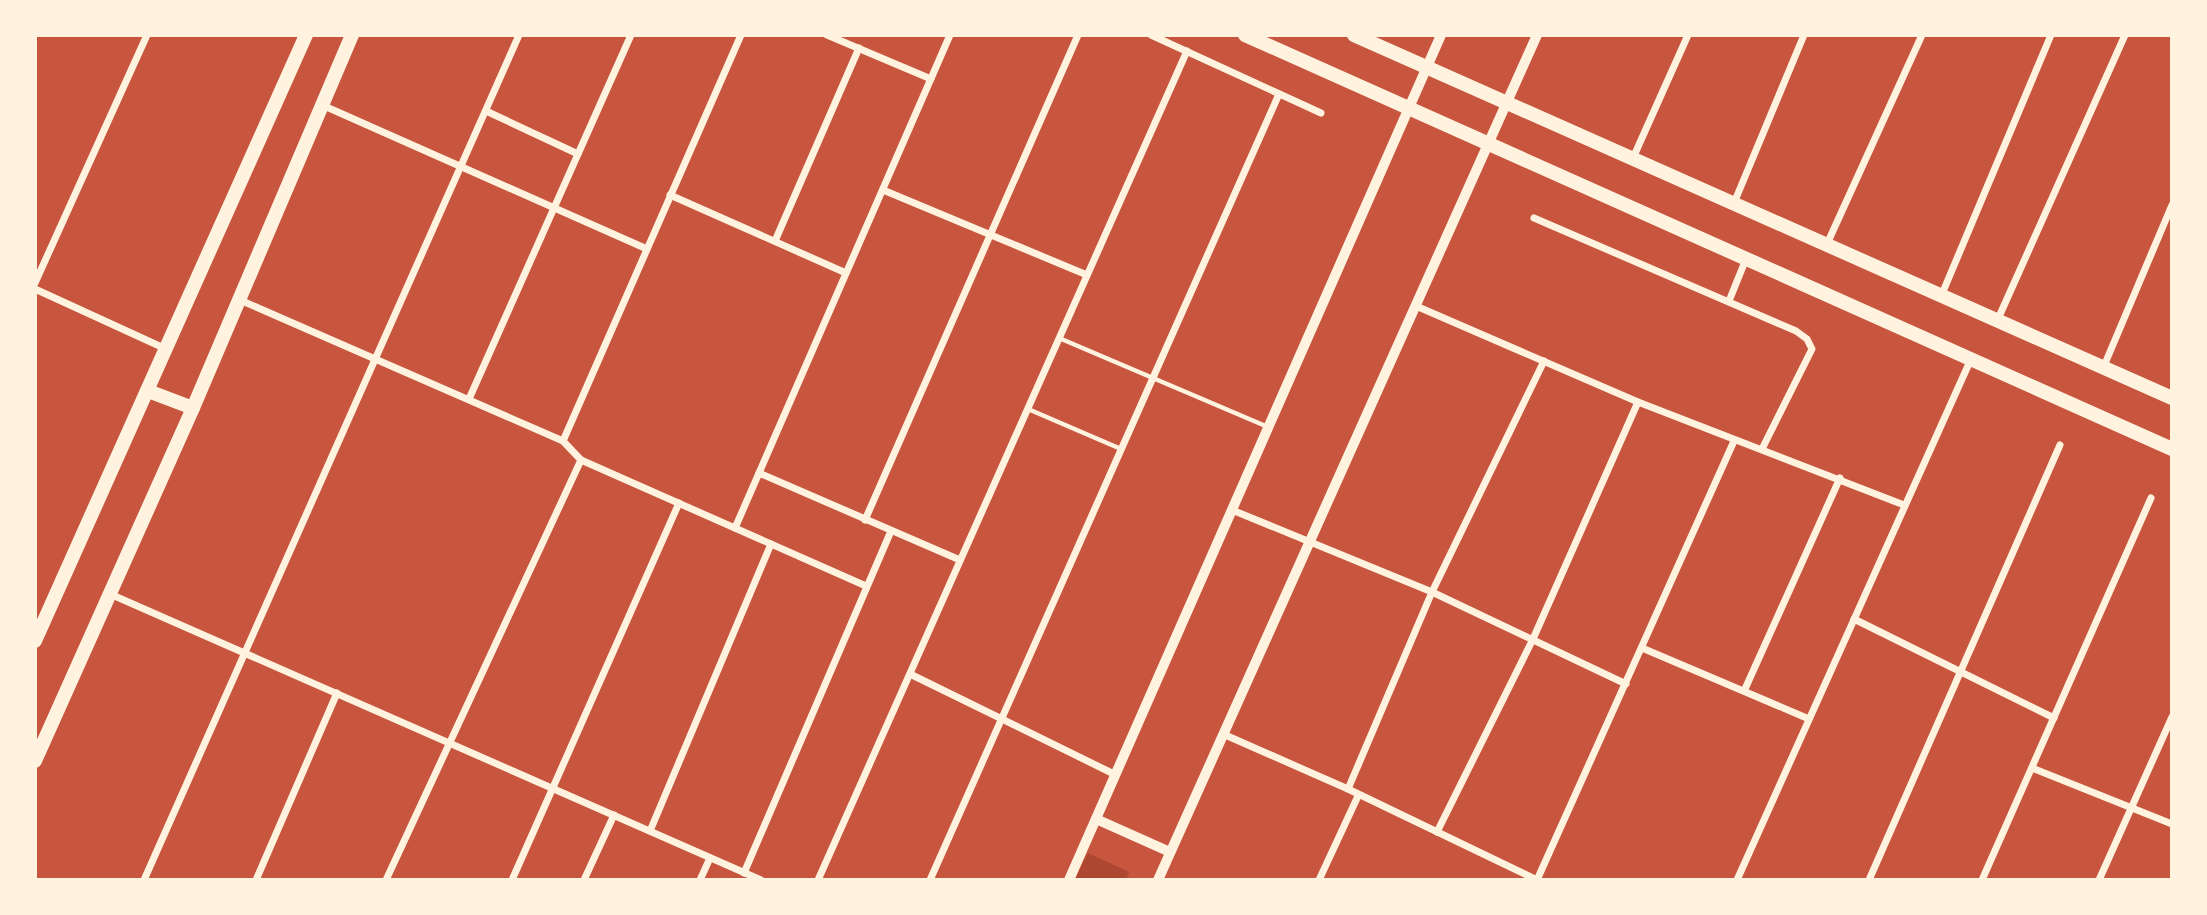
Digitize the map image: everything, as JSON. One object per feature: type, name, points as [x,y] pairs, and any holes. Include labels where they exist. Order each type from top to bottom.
[{"type":"main road","points":[[35,641],[39,621],[148,391],[306,35]]},
{"type":"main road","points":[[35,761],[193,408],[352,35]]},
{"type":"main road","points":[[1245,35],[2172,449]]},
{"type":"main road","points":[[1354,35],[2172,398]]},
{"type":"main road","points":[[148,391],[193,408]]},
{"type":"street","points":[[35,283],[147,35]]},
{"type":"street","points":[[144,880],[519,35]]},
{"type":"street","points":[[469,399],[631,35]]},
{"type":"street","points":[[563,441],[741,35]]},
{"type":"street","points":[[827,35],[931,79]]},
{"type":"street","points":[[735,528],[950,35]]},
{"type":"street","points":[[865,520],[1077,35]]},
{"type":"street","points":[[1151,35],[1321,113]]},
{"type":"street","points":[[1069,880],[1441,35]]},
{"type":"street","points":[[1158,880],[1537,35]]},
{"type":"street","points":[[1633,158],[1688,35]]},
{"type":"street","points":[[1734,203],[1804,35]]},
{"type":"street","points":[[1827,244],[1922,35]]},
{"type":"street","points":[[1942,294],[2051,35]]},
{"type":"street","points":[[1998,319],[2125,35]]},
{"type":"street","points":[[775,242],[859,48]]},
{"type":"street","points":[[818,880],[1187,51]]},
{"type":"street","points":[[930,880],[1279,94]]},
{"type":"street","points":[[322,105],[647,248]]},
{"type":"street","points":[[486,111],[578,154]]},
{"type":"street","points":[[883,190],[1087,275]]},
{"type":"street","points":[[670,195],[846,273]]},
{"type":"street","points":[[2104,366],[2172,205]]},
{"type":"street","points":[[1534,218],[1729,301],[1796,331],[1807,339],[1812,349],[1762,449]]},
{"type":"street","points":[[1729,301],[1746,259]]},
{"type":"street","points":[[35,289],[166,349]]},
{"type":"street","points":[[239,299],[563,441],[581,460],[866,586]]},
{"type":"street","points":[[1416,306],[1638,402],[1734,441],[1840,478],[1903,505]]},
{"type":"street","points":[[1737,880],[1903,505],[1971,359]]},
{"type":"street","points":[[1348,789],[1432,592],[1544,361]]},
{"type":"street","points":[[1437,832],[1533,639],[1638,402]]},
{"type":"street","points":[[1223,734],[1348,789],[1537,880],[1734,441]]},
{"type":"street","points":[[1868,880],[2060,445]]},
{"type":"street","points":[[386,880],[581,460]]},
{"type":"street","points":[[759,473],[960,560]]},
{"type":"street","points":[[1745,689],[1840,478]]},
{"type":"street","points":[[1982,880],[2151,498]]},
{"type":"street","points":[[512,880],[679,503]]},
{"type":"street","points":[[1231,510],[1432,592],[1626,684]]},
{"type":"street","points":[[744,873],[891,531]]},
{"type":"street","points":[[650,831],[771,544]]},
{"type":"street","points":[[110,594],[761,880]]},
{"type":"street","points":[[1854,619],[2054,718]]},
{"type":"street","points":[[1642,648],[1745,689],[1809,719]]},
{"type":"street","points":[[910,674],[1115,775]]},
{"type":"street","points":[[256,880],[337,693]]},
{"type":"street","points":[[2099,880],[2172,717]]},
{"type":"street","points":[[2032,768],[2172,824]]},
{"type":"street","points":[[1319,880],[1358,796]]},
{"type":"street","points":[[584,880],[614,815]]},
{"type":"street","points":[[1096,819],[1170,852]]},
{"type":"street","points":[[700,880],[710,858]]},
{"type":"lane","points":[[1059,338],[1268,428]]},
{"type":"lane","points":[[1028,409],[1121,449]]},
{"type":"shaded area","points":[[1088,853],[1129,872],[1126,880],[1075,880]]}]
